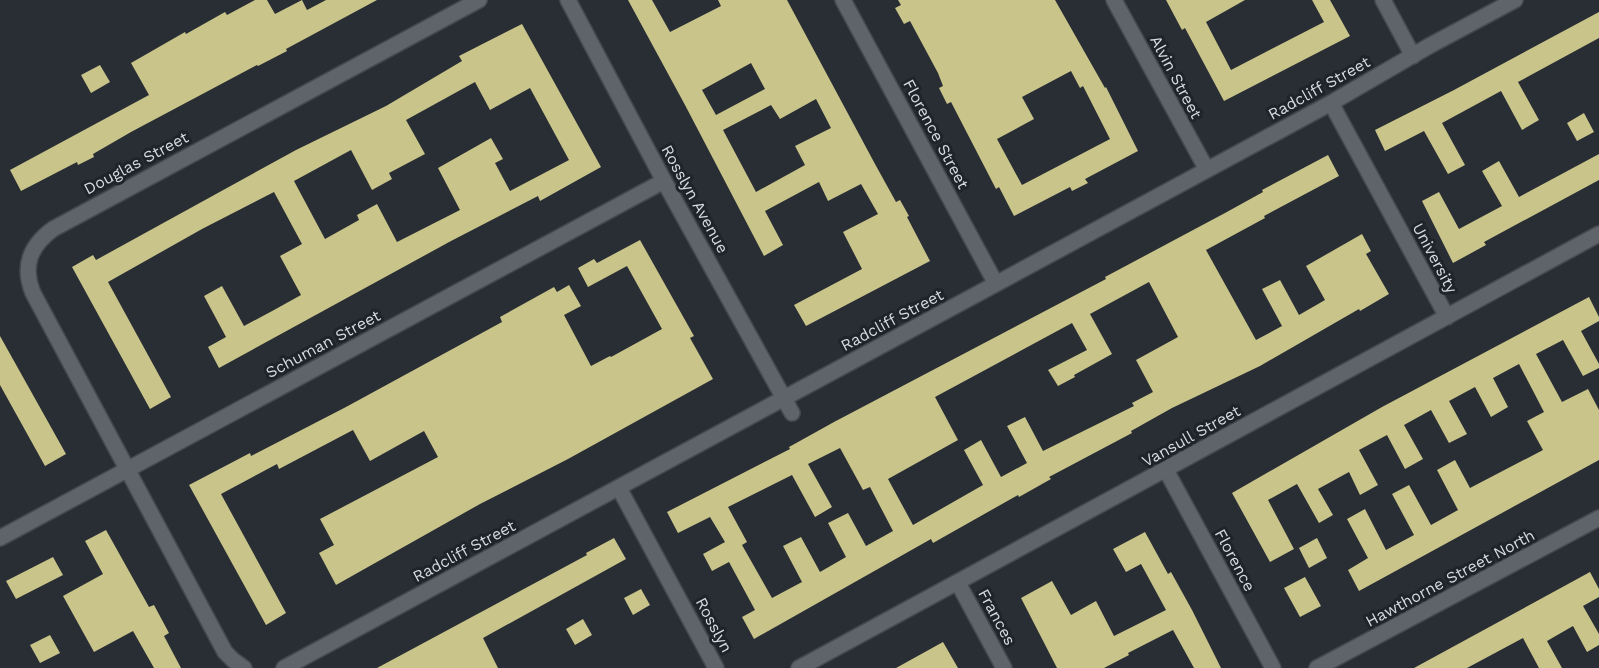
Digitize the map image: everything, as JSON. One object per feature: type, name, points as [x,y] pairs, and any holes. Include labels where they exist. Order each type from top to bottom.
[{"type":"street","name":"Douglas Street","points":[[127,469],[33,293],[27,270],[36,246],[53,229],[479,0]]},
{"type":"street","name":"Rosslyn Avenue","points":[[568,0],[664,181],[792,413]]},
{"type":"street","name":"Florence Street","points":[[843,0],[996,284]]},
{"type":"street","name":"Alvin Street","points":[[1114,0],[1207,170]]},
{"type":"street","points":[[1383,0],[1413,56]]},
{"type":"street","name":"Radcliff Street","points":[[284,668],[1331,103],[1515,0]]},
{"type":"street","name":"University","points":[[1331,103],[1447,317]]},
{"type":"street","name":"Schuman Street","points":[[0,538],[664,181]]},
{"type":"street","name":"Vansull Street","points":[[800,668],[1599,234]]},
{"type":"street","points":[[127,469],[225,652],[244,668]]},
{"type":"street","name":"Florence","points":[[1166,470],[1273,668]]},
{"type":"street","name":"Rosslyn","points":[[619,488],[716,668]]},
{"type":"street","name":"Hawthorne Street North","points":[[1317,668],[1599,518]]},
{"type":"street","name":"Frances","points":[[958,583],[1004,668]]},
{"type":"building","points":[[255,0],[267,0],[275,14],[302,0],[307,10],[326,0],[377,0],[286,49],[287,51],[131,132],[93,154],[94,157],[78,165],[77,162],[21,191],[10,170],[149,95],[131,63],[185,32],[186,34],[225,12],[227,15]]},
{"type":"building","points":[[628,0],[652,0],[670,32],[721,6],[718,0],[787,0],[896,202],[900,200],[909,216],[907,217],[930,261],[806,326],[794,305],[862,269],[843,232],[878,214],[861,184],[828,201],[819,182],[765,211],[783,245],[764,256]],"holes":[[[751,63],[765,89],[716,115],[702,90]],[[816,99],[831,128],[795,146],[805,165],[756,192],[723,130],[771,105],[780,119]]]},
{"type":"building","points":[[898,0],[1055,0],[1106,87],[1138,151],[1085,179],[1088,183],[1072,191],[1070,187],[1014,216],[999,187],[996,189],[951,102],[947,104],[939,88],[943,86],[938,73],[910,21],[904,24],[895,8],[901,5]],"holes":[[[1071,71],[1080,88],[1083,86],[1110,139],[1022,185],[997,139],[1034,119],[1022,97]]]},
{"type":"building","points":[[1166,0],[1245,0],[1206,22],[1231,70],[1324,22],[1312,0],[1330,0],[1350,36],[1224,101],[1185,28],[1182,30]]},
{"type":"building","points":[[1599,12],[1599,38],[1518,82],[1539,120],[1522,130],[1501,91],[1442,123],[1465,165],[1448,174],[1424,131],[1385,151],[1375,130]]},
{"type":"building","points":[[522,24],[601,167],[540,201],[538,196],[451,241],[219,368],[208,347],[226,337],[204,296],[222,286],[244,326],[301,295],[280,256],[302,244],[274,192],[202,229],[108,282],[171,397],[150,409],[72,267],[93,255],[96,260],[296,150],[386,106],[462,61],[459,56]],"holes":[[[475,82],[490,110],[530,88],[569,160],[510,191],[495,163],[503,159],[491,138],[438,168],[460,210],[397,242],[377,204],[357,215],[359,220],[325,239],[294,181],[351,150],[372,190],[392,179],[389,173],[425,154],[406,120]]]},
{"type":"building","points":[[100,65],[110,82],[91,93],[81,75]]},
{"type":"building","points":[[1584,113],[1594,132],[1577,141],[1567,123]]},
{"type":"building","points":[[1599,154],[1599,180],[1484,242],[1486,245],[1453,263],[1422,201],[1439,192],[1459,229],[1502,206],[1482,171],[1499,161],[1519,197]]},
{"type":"building","points":[[1328,155],[1339,176],[1206,250],[1256,340],[1282,326],[1262,289],[1280,280],[1299,315],[1325,300],[1306,266],[1362,234],[1371,251],[1366,254],[1389,294],[1260,366],[1172,408],[1131,431],[1132,433],[1049,477],[1051,479],[1019,497],[1018,495],[933,543],[931,539],[754,639],[742,617],[755,610],[729,562],[712,571],[703,554],[725,542],[710,517],[678,533],[667,512],[790,449],[789,447],[834,422],[1106,279],[1105,277],[1263,192],[1262,190]],"holes":[[[1149,282],[1178,337],[1136,360],[1153,392],[1132,403],[1134,406],[1043,451],[1025,417],[1007,426],[1027,463],[1001,477],[981,440],[964,450],[983,485],[913,525],[888,479],[958,440],[935,397],[1072,323],[1087,350],[1048,370],[1058,386],[1075,377],[1074,375],[1112,354],[1090,314]],[[840,448],[863,490],[870,487],[893,531],[866,546],[848,513],[828,523],[846,557],[820,572],[801,537],[783,546],[802,582],[772,598],[742,545],[747,542],[728,507],[792,475],[815,517],[832,507],[808,464]]]},
{"type":"building","points":[[640,240],[694,336],[690,338],[713,379],[568,459],[480,504],[336,585],[319,553],[334,545],[320,519],[438,457],[424,431],[370,461],[353,430],[279,469],[277,464],[221,494],[286,613],[266,625],[189,485],[346,407],[502,322],[500,317],[554,287],[557,292],[569,285],[581,306],[564,315],[591,366],[611,357],[662,329],[627,266],[588,287],[578,268],[594,259],[597,263]]},
{"type":"building","points":[[1589,297],[1599,321],[1581,331],[1599,368],[1583,376],[1563,340],[1536,354],[1562,402],[1588,389],[1599,410],[1599,460],[1359,591],[1348,570],[1368,558],[1347,519],[1365,509],[1386,550],[1414,535],[1392,494],[1409,485],[1431,525],[1458,510],[1437,470],[1455,460],[1470,488],[1543,450],[1527,421],[1544,412],[1519,364],[1493,378],[1508,407],[1491,417],[1475,387],[1449,401],[1467,434],[1449,443],[1431,410],[1404,425],[1423,459],[1405,469],[1387,435],[1359,450],[1378,485],[1360,495],[1349,472],[1318,489],[1333,515],[1319,523],[1297,484],[1268,500],[1294,549],[1270,562],[1232,493],[1382,407]]},
{"type":"building","points":[[0,336],[66,454],[45,466],[0,385]]},
{"type":"building","points":[[106,530],[149,607],[154,605],[169,633],[164,636],[181,668],[154,668],[133,631],[94,652],[63,596],[103,574],[85,541]]},
{"type":"building","points":[[1145,532],[1168,574],[1171,572],[1221,668],[1194,668],[1173,630],[1104,668],[1057,668],[1021,598],[1052,581],[1071,615],[1096,601],[1114,636],[1166,610],[1141,564],[1126,572],[1113,549]]},
{"type":"building","points":[[614,538],[626,559],[483,638],[498,668],[377,668],[587,555],[586,553]]},
{"type":"building","points":[[1317,538],[1327,558],[1309,568],[1299,548]]},
{"type":"building","points":[[53,557],[63,575],[16,599],[6,581]]},
{"type":"building","points":[[1590,572],[1599,589],[1599,597],[1583,606],[1599,634],[1599,645],[1587,652],[1573,626],[1547,641],[1562,668],[1539,668],[1523,638],[1467,668],[1414,668]]},
{"type":"building","points":[[1305,577],[1321,606],[1300,617],[1284,588]]},
{"type":"building","points":[[641,589],[650,605],[633,615],[624,598]]},
{"type":"building","points":[[583,619],[592,635],[575,645],[566,629]]},
{"type":"building","points":[[50,635],[60,653],[40,663],[30,645]]},
{"type":"building","points":[[943,642],[958,668],[896,668]]}]
